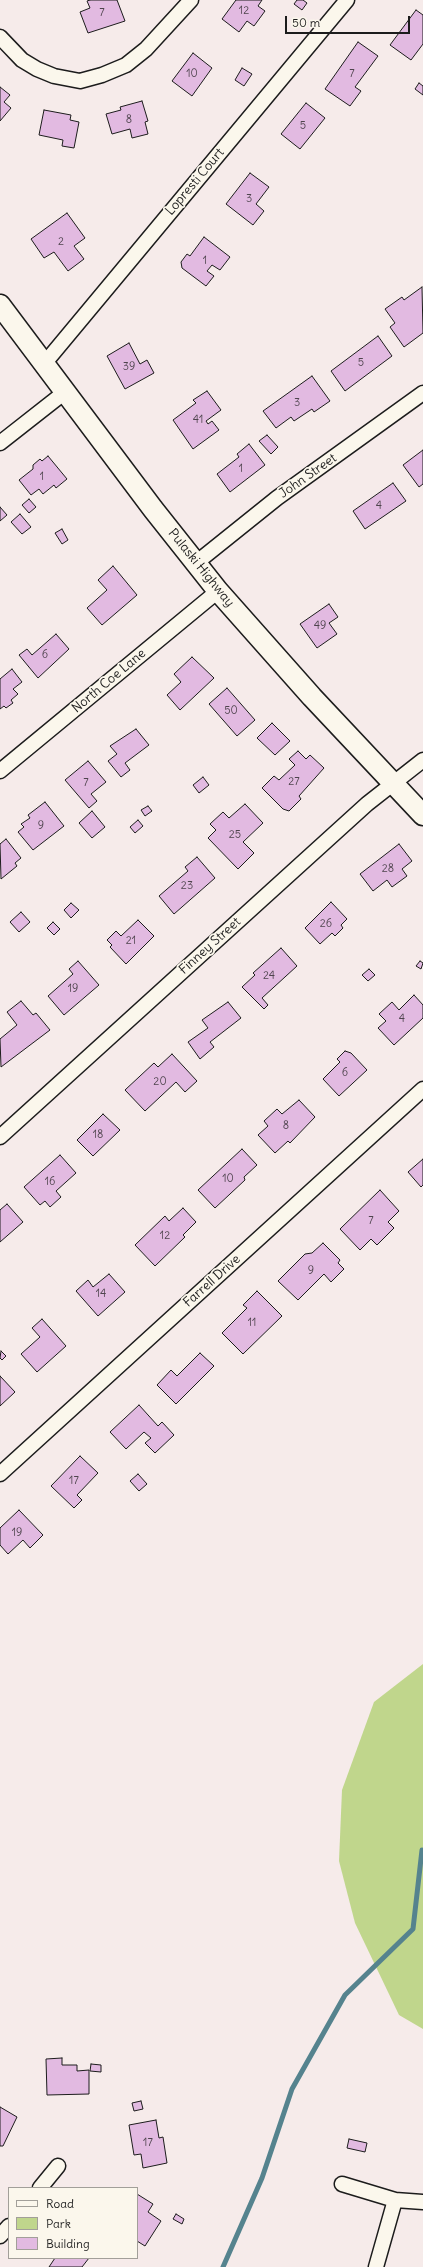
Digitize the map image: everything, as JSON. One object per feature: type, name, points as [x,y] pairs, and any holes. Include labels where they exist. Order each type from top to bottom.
[{"type":"main road","name":"Pulaski Highway","points":[[0,305],[218,591],[312,697],[423,815]]},
{"type":"street","points":[[0,38],[22,60],[37,69],[54,76],[80,81],[102,76],[126,65],[160,35],[191,0]]},
{"type":"street","name":"Lopresti Court","points":[[44,364],[347,0]]},
{"type":"street","points":[[0,443],[65,392]]},
{"type":"street","name":"John Street","points":[[196,563],[277,498],[423,393]]},
{"type":"street","name":"North Coe Lane","points":[[0,771],[218,591]]},
{"type":"street","name":"Finney Street","points":[[0,1137],[393,783],[423,760]]},
{"type":"street","name":"Farrell Drive","points":[[0,1474],[423,1089]]},
{"type":"street","points":[[41,2187],[58,2166]]},
{"type":"street","points":[[342,2184],[395,2200],[423,2202]]},
{"type":"street","points":[[376,2267],[395,2200]]},
{"type":"street","points":[[0,2236],[8,2227]]},
{"type":"green space","points":[[423,1664],[423,2029],[399,2015],[355,1923],[339,1861],[342,1790],[374,1702]]},
{"type":"building","points":[[117,0],[125,21],[88,33],[80,12],[90,8],[87,1]]},
{"type":"building","points":[[236,0],[262,0],[258,6],[265,11],[254,26],[247,21],[239,32],[222,19]]},
{"type":"building","points":[[297,0],[303,0],[307,3],[302,10],[294,4]]},
{"type":"building","points":[[416,10],[423,15],[423,44],[411,60],[390,45]]},
{"type":"building","points":[[358,42],[378,56],[355,87],[361,91],[350,106],[325,89]]},
{"type":"building","points":[[193,53],[212,68],[192,96],[172,81]]},
{"type":"building","points":[[242,68],[252,74],[244,86],[235,80]]},
{"type":"building","points":[[419,83],[423,86],[423,95],[415,89]]},
{"type":"building","points":[[0,87],[10,95],[4,102],[11,108],[0,121]]},
{"type":"building","points":[[142,101],[148,121],[145,122],[148,134],[132,138],[130,129],[112,134],[106,114],[121,110],[120,107]]},
{"type":"building","points":[[306,103],[325,118],[300,149],[281,134]]},
{"type":"building","points":[[44,110],[71,115],[70,120],[79,122],[74,148],[62,146],[63,140],[39,135]]},
{"type":"building","points":[[250,173],[269,187],[256,204],[264,211],[253,225],[226,204]]},
{"type":"building","points":[[67,213],[85,238],[74,246],[84,259],[68,271],[54,252],[44,258],[31,239]]},
{"type":"building","points":[[204,237],[230,257],[220,270],[212,265],[207,271],[214,276],[206,286],[182,268],[181,262],[187,254],[190,256]]},
{"type":"building","points":[[422,287],[423,333],[404,347],[390,327],[395,323],[385,309],[402,297],[404,300]]},
{"type":"building","points":[[378,336],[392,356],[345,391],[331,371]]},
{"type":"building","points":[[129,343],[140,364],[147,360],[154,373],[125,389],[107,356]]},
{"type":"building","points":[[312,376],[330,401],[314,412],[312,409],[294,421],[291,417],[276,428],[263,411]]},
{"type":"building","points":[[207,391],[221,410],[206,421],[208,424],[212,421],[219,430],[193,449],[173,420],[196,403],[193,400]]},
{"type":"building","points":[[267,435],[278,447],[271,454],[259,441]]},
{"type":"building","points":[[249,444],[265,465],[230,492],[217,474],[239,457],[237,454]]},
{"type":"building","points":[[423,450],[423,484],[419,487],[403,465]]},
{"type":"building","points":[[48,456],[67,479],[56,488],[54,485],[43,494],[39,489],[31,495],[19,480],[33,469],[33,465],[40,459],[42,461]]},
{"type":"building","points":[[393,483],[406,501],[365,529],[353,511]]},
{"type":"building","points":[[29,499],[36,507],[29,513],[22,505]]},
{"type":"building","points":[[0,507],[7,515],[0,521]]},
{"type":"building","points":[[20,514],[31,527],[22,534],[11,522]]},
{"type":"building","points":[[62,529],[68,540],[62,544],[55,533]]},
{"type":"building","points":[[113,566],[137,595],[102,625],[87,608],[107,590],[98,580]]},
{"type":"building","points":[[329,604],[338,617],[329,623],[337,634],[317,648],[300,624]]},
{"type":"building","points":[[56,634],[69,649],[38,678],[19,655],[27,649],[32,655]]},
{"type":"building","points":[[192,657],[214,678],[180,710],[167,695],[181,682],[174,674]]},
{"type":"building","points":[[12,669],[22,682],[13,689],[18,694],[11,700],[13,703],[6,708],[4,706],[0,709],[0,679]]},
{"type":"building","points":[[227,688],[255,720],[237,736],[209,704]]},
{"type":"building","points":[[272,723],[290,741],[275,755],[257,738]]},
{"type":"building","points":[[136,729],[149,745],[125,763],[130,770],[121,777],[108,761],[117,754],[110,746]]},
{"type":"building","points":[[298,751],[306,759],[310,755],[324,768],[299,796],[301,799],[289,811],[283,809],[262,788],[274,776],[279,780],[295,765],[289,759]]},
{"type":"building","points":[[88,761],[106,782],[91,794],[97,801],[89,808],[65,780]]},
{"type":"building","points":[[203,777],[209,785],[199,793],[193,785]]},
{"type":"building","points":[[45,802],[64,826],[33,850],[18,832],[24,827],[21,824],[30,818],[28,815]]},
{"type":"building","points":[[245,804],[263,823],[243,842],[254,853],[238,869],[208,838],[216,830],[210,824],[223,812],[229,818]]},
{"type":"building","points":[[148,806],[152,811],[145,816],[141,810]]},
{"type":"building","points":[[92,811],[105,827],[92,838],[79,823]]},
{"type":"building","points":[[138,820],[143,826],[135,833],[130,827]]},
{"type":"building","points":[[6,839],[21,858],[15,863],[17,866],[1,879],[0,844]]},
{"type":"building","points":[[399,844],[412,861],[402,869],[407,876],[392,887],[387,880],[373,891],[360,874]]},
{"type":"building","points":[[197,857],[215,878],[174,914],[159,896],[188,871],[185,867]]},
{"type":"building","points":[[331,902],[347,919],[341,925],[343,928],[335,936],[332,933],[320,944],[305,928]]},
{"type":"building","points":[[71,903],[79,910],[71,918],[64,910]]},
{"type":"building","points":[[21,912],[30,922],[19,932],[10,922]]},
{"type":"building","points":[[138,920],[154,936],[126,964],[110,947],[112,945],[107,940],[116,931],[121,936]]},
{"type":"building","points":[[53,922],[60,929],[54,935],[47,928]]},
{"type":"building","points":[[281,948],[297,966],[262,998],[268,1005],[264,1009],[242,987],[255,975],[253,973]]},
{"type":"building","points":[[78,961],[99,985],[64,1015],[48,996],[73,974],[69,969]]},
{"type":"building","points":[[420,961],[423,963],[421,969],[416,966]]},
{"type":"building","points":[[369,969],[375,975],[368,981],[362,975]]},
{"type":"building","points":[[414,995],[423,1005],[423,1018],[394,1045],[378,1028],[386,1021],[379,1014],[392,1002],[399,1010]]},
{"type":"building","points":[[21,1001],[33,1015],[36,1013],[50,1030],[1,1067],[0,1039],[17,1025],[7,1012]]},
{"type":"building","points":[[228,1002],[241,1018],[210,1042],[214,1047],[200,1059],[188,1042],[208,1028],[202,1020]]},
{"type":"building","points":[[345,1051],[351,1053],[367,1070],[339,1096],[323,1079],[340,1062],[337,1059]]},
{"type":"building","points":[[172,1054],[197,1081],[185,1092],[176,1082],[145,1111],[125,1090],[154,1063],[158,1067]]},
{"type":"building","points":[[299,1100],[315,1117],[290,1143],[288,1141],[275,1153],[258,1135],[268,1126],[264,1121],[277,1109],[282,1114]]},
{"type":"building","points":[[103,1114],[120,1130],[93,1156],[77,1140]]},
{"type":"building","points":[[242,1149],[257,1165],[244,1177],[245,1180],[215,1208],[198,1190]]},
{"type":"building","points":[[60,1155],[76,1173],[56,1191],[61,1197],[50,1207],[45,1201],[40,1205],[24,1187]]},
{"type":"building","points":[[423,1159],[423,1185],[421,1187],[408,1172]]},
{"type":"building","points":[[380,1190],[399,1211],[388,1222],[394,1228],[377,1245],[371,1239],[360,1250],[340,1229]]},
{"type":"building","points":[[7,1204],[23,1222],[0,1242],[0,1210]]},
{"type":"building","points":[[183,1208],[196,1222],[183,1235],[185,1237],[155,1266],[135,1245],[165,1216],[169,1221]]},
{"type":"building","points":[[323,1243],[340,1260],[338,1263],[344,1269],[331,1282],[324,1274],[298,1300],[278,1281],[305,1254],[312,1253]]},
{"type":"building","points":[[109,1274],[125,1292],[98,1316],[76,1291],[88,1280],[93,1287]]},
{"type":"building","points":[[257,1291],[282,1316],[243,1354],[222,1333],[247,1308],[243,1305]]},
{"type":"building","points":[[42,1319],[66,1346],[37,1372],[21,1354],[40,1337],[32,1328]]},
{"type":"building","points":[[1,1351],[6,1356],[2,1360],[0,1358]]},
{"type":"building","points":[[200,1353],[214,1366],[176,1404],[157,1385],[171,1370],[177,1376]]},
{"type":"building","points":[[0,1376],[15,1392],[0,1406]]},
{"type":"building","points":[[139,1405],[158,1426],[162,1422],[174,1435],[155,1453],[145,1443],[151,1438],[144,1432],[126,1449],[110,1432]]},
{"type":"building","points":[[80,1456],[98,1473],[77,1495],[82,1500],[74,1508],[51,1486]]},
{"type":"building","points":[[138,1474],[147,1484],[139,1491],[130,1481]]},
{"type":"building","points":[[19,1510],[43,1535],[30,1548],[23,1540],[8,1554],[0,1545],[0,1528]]},
{"type":"building","points":[[62,2058],[62,2065],[77,2065],[77,2071],[89,2070],[89,2094],[47,2095],[46,2059]]},
{"type":"building","points":[[91,2064],[101,2065],[101,2072],[90,2071]]},
{"type":"building","points":[[141,2101],[143,2109],[134,2111],[132,2103]]},
{"type":"building","points":[[0,2107],[17,2117],[3,2146],[0,2146]]},
{"type":"building","points":[[156,2120],[159,2138],[163,2137],[167,2163],[143,2168],[141,2154],[134,2155],[129,2125]]},
{"type":"building","points":[[349,2139],[367,2143],[365,2152],[347,2148]]},
{"type":"building","points":[[138,2195],[153,2204],[148,2212],[161,2221],[145,2246],[138,2242]]},
{"type":"building","points":[[176,2214],[184,2219],[182,2224],[173,2219]]},
{"type":"building","points":[[54,2259],[88,2259],[82,2267],[49,2267]]},
{"type":"waterway","points":[[223,2267],[262,2178],[292,2089],[345,1995],[413,1929],[422,1850]]}]
